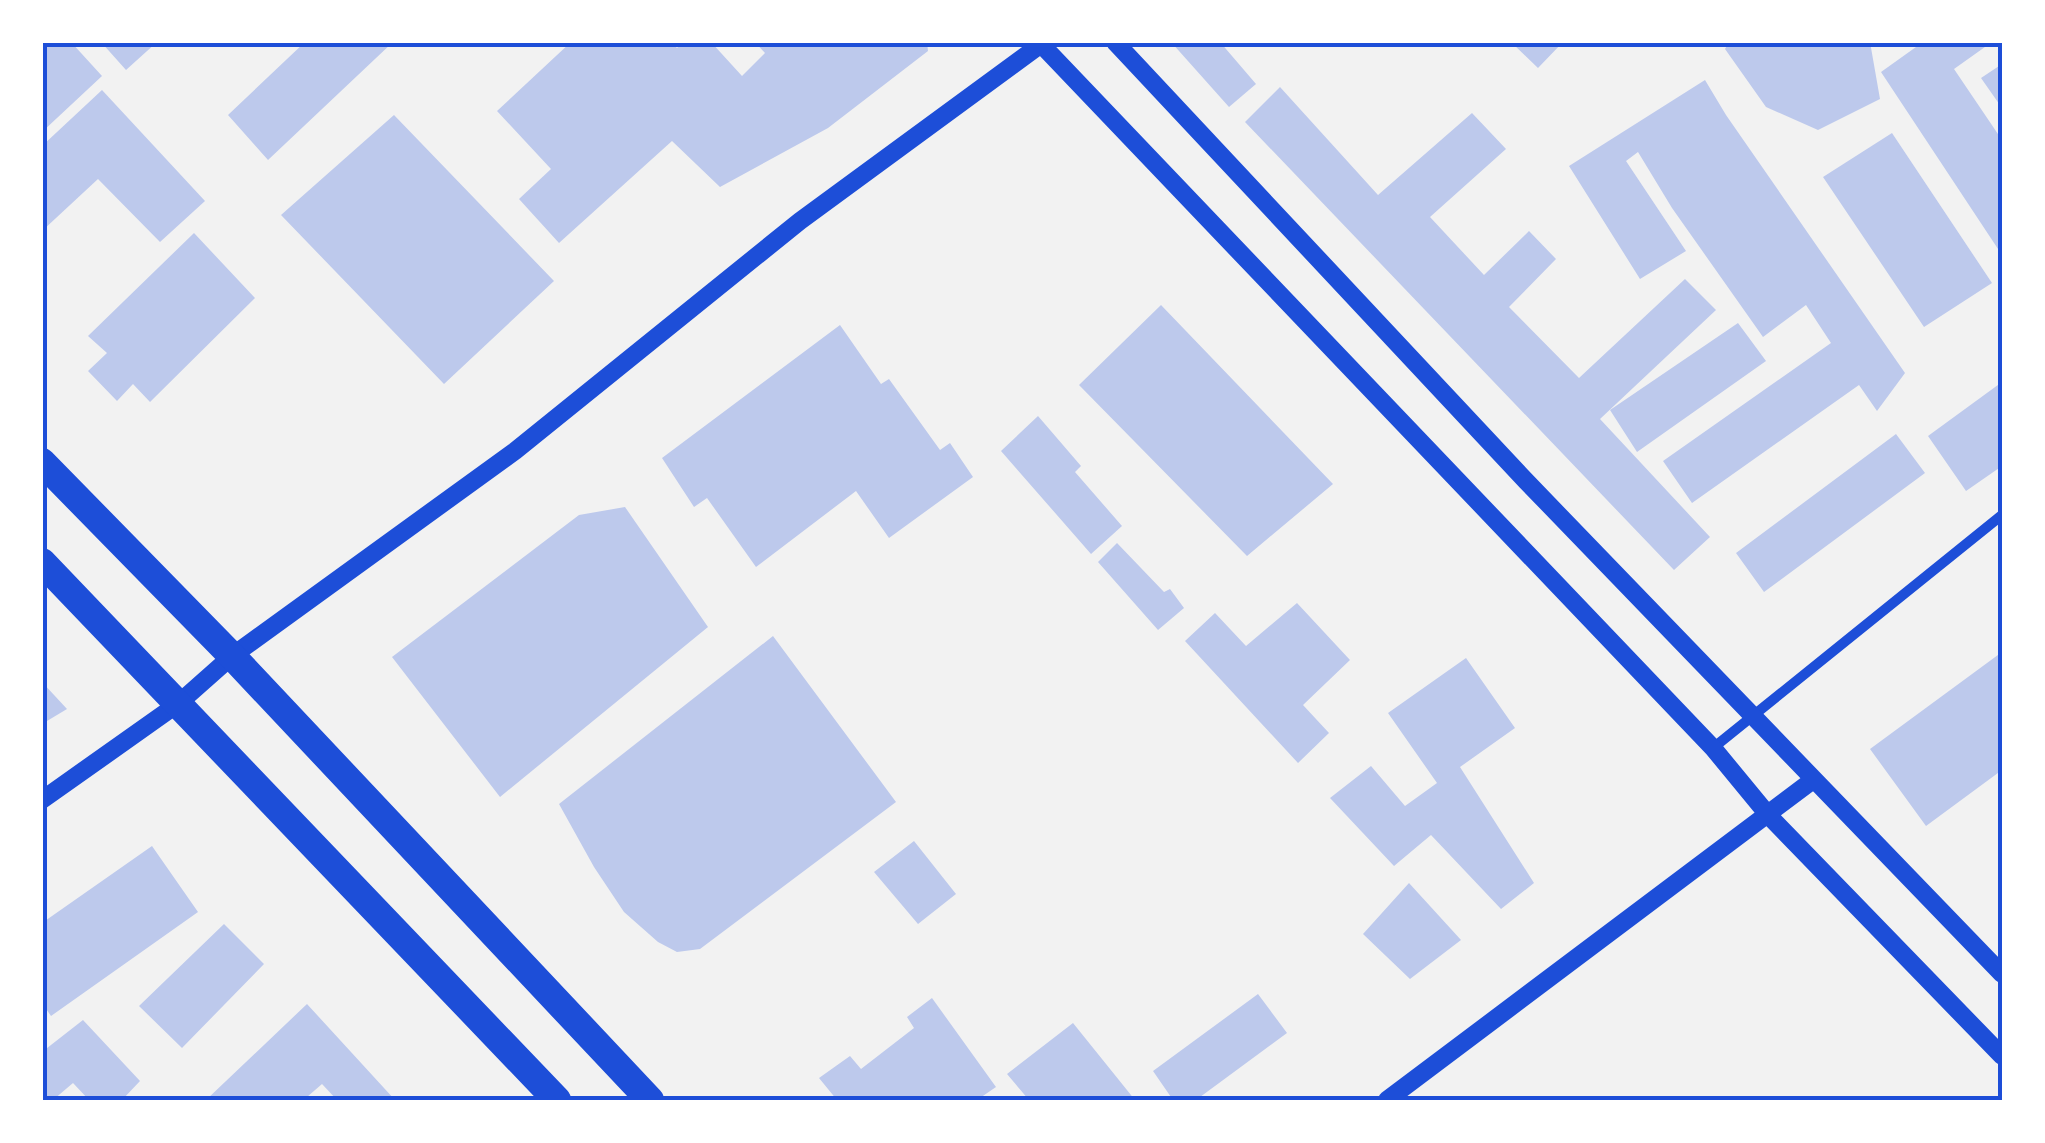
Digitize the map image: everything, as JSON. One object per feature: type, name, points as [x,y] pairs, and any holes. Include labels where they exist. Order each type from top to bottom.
[{"type":"highway","points":[[42,462],[232,656],[650,1100]]},
{"type":"highway","points":[[42,562],[558,1100]]},
{"type":"street","points":[[1115,42],[1540,495],[2002,974]]},
{"type":"street","points":[[42,800],[180,703],[232,656],[514,451],[800,221],[1041,43],[1712,748],[1769,816],[2002,1056]]},
{"type":"street","points":[[1712,748],[2002,514]]},
{"type":"street","points":[[1388,1100],[1813,780]]},
{"type":"building","points":[[42,42],[71,42],[102,76],[42,132]]},
{"type":"building","points":[[101,42],[157,42],[126,70]]},
{"type":"building","points":[[305,42],[393,42],[268,160],[228,115]]},
{"type":"building","points":[[571,42],[671,42],[677,48],[683,42],[711,42],[742,76],[765,53],[755,42],[927,42],[928,51],[828,128],[720,187],[672,141],[559,243],[519,199],[551,169],[497,111]]},
{"type":"building","points":[[1171,42],[1220,42],[1256,84],[1229,107]]},
{"type":"building","points":[[1511,42],[1563,42],[1538,68]]},
{"type":"building","points":[[1729,42],[1870,42],[1880,99],[1818,130],[1766,107],[1725,49]]},
{"type":"building","points":[[1923,42],[1992,42],[1954,69],[2002,140],[2002,255],[1881,72]]},
{"type":"building","points":[[2002,64],[2002,108],[1981,78]]},
{"type":"building","points":[[1705,80],[1905,373],[1877,411],[1859,385],[1692,503],[1663,461],[1831,343],[1806,305],[1763,337],[1672,208],[1638,152],[1626,161],[1686,251],[1640,279],[1569,166]]},
{"type":"building","points":[[1280,87],[1378,195],[1472,113],[1506,149],[1430,217],[1484,275],[1529,231],[1556,259],[1509,307],[1579,378],[1685,279],[1716,310],[1600,419],[1710,537],[1674,570],[1245,122]]},
{"type":"building","points":[[102,90],[205,201],[160,242],[98,179],[42,231],[42,146]]},
{"type":"building","points":[[394,115],[554,281],[444,384],[281,215]]},
{"type":"building","points":[[1892,133],[1992,283],[1924,327],[1823,177]]},
{"type":"building","points":[[194,233],[255,298],[150,402],[133,384],[117,401],[88,371],[107,353],[88,336]]},
{"type":"building","points":[[1161,305],[1333,484],[1247,556],[1079,385]]},
{"type":"building","points":[[1738,323],[1766,361],[1637,452],[1610,410]]},
{"type":"building","points":[[840,325],[881,384],[889,379],[940,450],[950,443],[973,477],[889,538],[856,491],[756,567],[707,498],[694,507],[662,458]]},
{"type":"building","points":[[2002,382],[2002,466],[1966,491],[1928,436]]},
{"type":"building","points":[[1038,416],[1081,466],[1075,472],[1122,526],[1091,554],[1001,451]]},
{"type":"building","points":[[1896,434],[1925,473],[1764,592],[1736,553]]},
{"type":"building","points":[[625,507],[708,627],[500,797],[392,657],[579,515]]},
{"type":"building","points":[[1117,543],[1164,592],[1170,589],[1184,608],[1158,630],[1098,562]]},
{"type":"building","points":[[1297,603],[1350,660],[1303,705],[1329,733],[1298,763],[1185,641],[1215,613],[1246,646]]},
{"type":"building","points":[[773,636],[896,802],[700,949],[677,952],[658,942],[624,912],[559,804]]},
{"type":"building","points":[[2002,652],[2002,770],[1926,826],[1870,749]]},
{"type":"building","points":[[1466,658],[1515,728],[1460,767],[1534,883],[1501,909],[1431,835],[1394,866],[1330,798],[1371,766],[1405,806],[1437,783],[1388,713]]},
{"type":"building","points":[[42,682],[67,709],[42,724]]},
{"type":"building","points":[[914,841],[956,894],[918,924],[874,872]]},
{"type":"building","points":[[152,846],[198,912],[51,1016],[42,1003],[42,923]]},
{"type":"building","points":[[1409,883],[1461,940],[1410,979],[1363,934]]},
{"type":"building","points":[[224,924],[264,964],[182,1048],[139,1006]]},
{"type":"building","points":[[1258,994],[1287,1033],[1196,1100],[1173,1100],[1153,1071]]},
{"type":"building","points":[[932,998],[996,1087],[977,1100],[837,1100],[819,1078],[850,1056],[861,1069],[914,1028],[907,1017]]},
{"type":"building","points":[[307,1004],[395,1100],[337,1100],[322,1084],[307,1097],[311,1100],[206,1100]]},
{"type":"building","points":[[83,1020],[140,1081],[122,1100],[89,1100],[73,1083],[53,1100],[42,1100],[42,1052]]},
{"type":"building","points":[[1073,1023],[1135,1100],[1029,1100],[1007,1074]]}]
